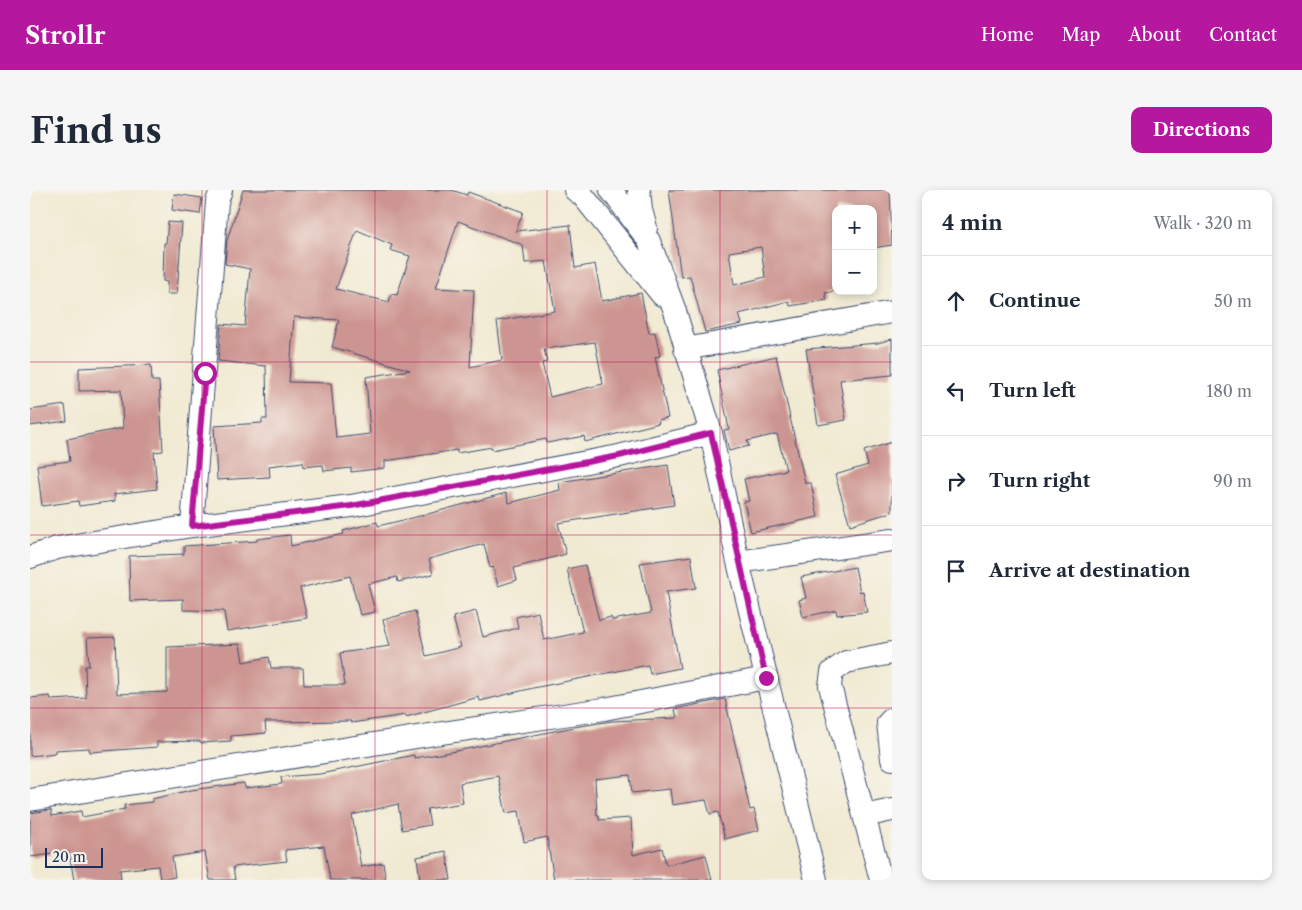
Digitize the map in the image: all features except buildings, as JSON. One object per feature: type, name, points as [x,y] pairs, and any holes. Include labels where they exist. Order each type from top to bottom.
[{"type":"street","points":[[192,526],[217,202],[221,190]]},
{"type":"street","points":[[612,190],[649,241]]},
{"type":"street","points":[[639,190],[641,210],[649,241],[675,312],[711,433],[738,562],[816,880]]},
{"type":"street","points":[[584,192],[675,312]]},
{"type":"street","points":[[685,349],[892,312]]},
{"type":"street","points":[[30,557],[58,548],[192,526],[351,506],[619,456],[711,433]]},
{"type":"street","points":[[738,562],[892,540]]},
{"type":"street","points":[[881,880],[830,686],[832,672],[846,662],[892,653]]},
{"type":"street","points":[[30,800],[435,734],[604,709],[766,678]]},
{"type":"street","points":[[892,718],[888,723],[892,760]]},
{"type":"street","points":[[864,816],[892,810]]},
{"type":"route","points":[[205,373],[192,526],[351,506],[619,456],[711,433],[738,562],[766,678]]}]
